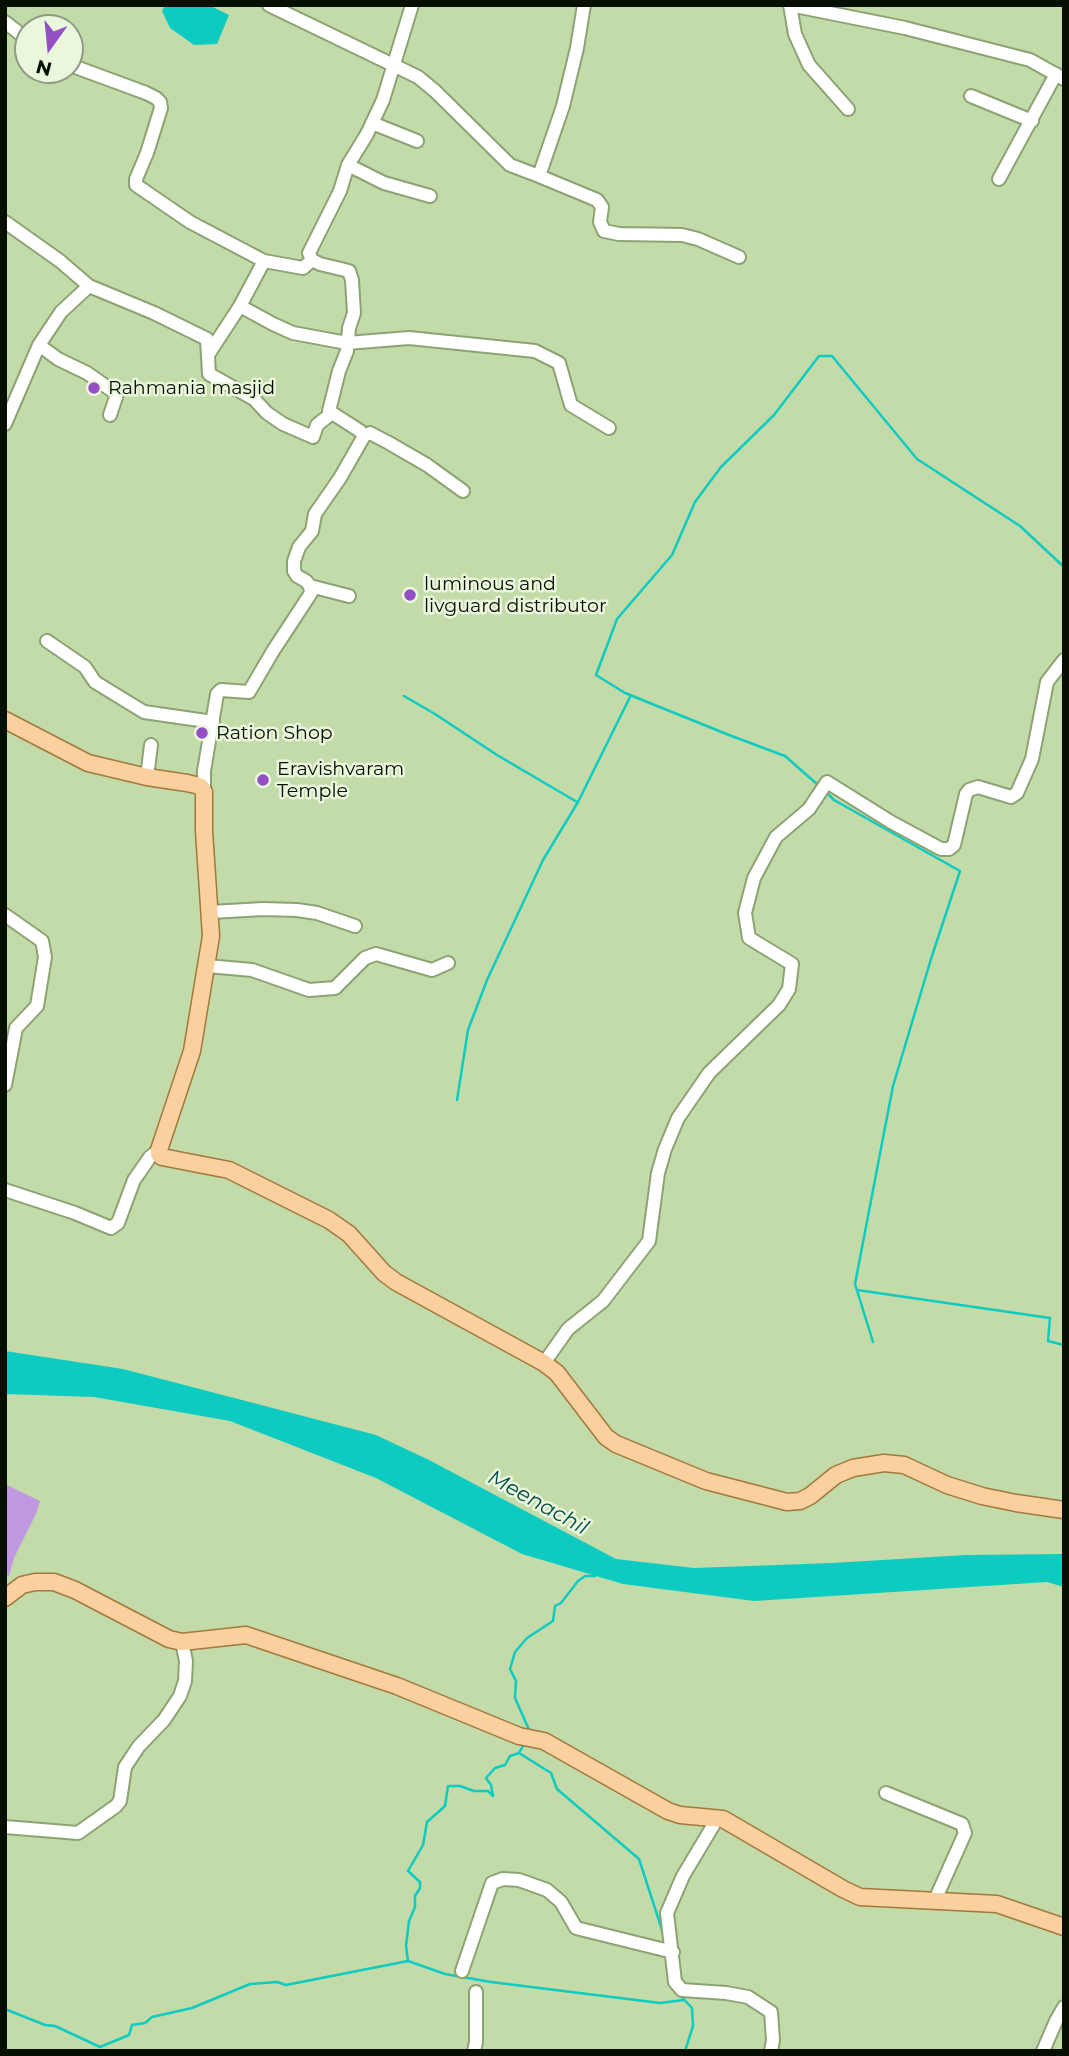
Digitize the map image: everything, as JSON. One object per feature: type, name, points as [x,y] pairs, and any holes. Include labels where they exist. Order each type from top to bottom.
[{"type":"main road","points":[[5,720],[88,763],[200,786],[204,792],[211,936],[192,1051],[159,1150],[162,1157],[229,1170],[329,1220],[348,1234],[384,1273],[396,1282],[544,1363],[562,1379],[606,1437],[616,1444],[706,1481],[787,1502],[800,1501],[836,1475],[853,1468],[884,1463],[904,1465],[947,1485],[982,1496],[1064,1510]]},
{"type":"main road","points":[[5,1598],[22,1585],[54,1582],[75,1590],[169,1639],[183,1642],[246,1635],[397,1686],[519,1736],[544,1741],[668,1811],[680,1815],[723,1819],[860,1897],[997,1904],[1064,1927]]},
{"type":"street","points":[[269,5],[418,77],[435,90],[510,165],[597,200],[602,207],[600,222],[604,231],[619,234],[682,235],[739,257]]},
{"type":"street","points":[[364,436],[330,411],[331,399],[347,351],[349,328],[354,313],[354,295],[349,271],[320,264],[312,260],[309,253],[340,191],[348,165],[383,100],[412,5]]},
{"type":"street","points":[[539,176],[563,106],[584,5]]},
{"type":"street","points":[[848,110],[809,65],[795,34],[790,5],[905,28],[1030,60],[1060,77],[999,179]]},
{"type":"street","points":[[84,70],[156,98],[160,102],[161,108],[136,185],[190,222],[264,261],[303,268],[312,260]]},
{"type":"street","points":[[971,96],[1032,121]]},
{"type":"street","points":[[372,123],[417,141]]},
{"type":"street","points":[[348,165],[384,183],[430,196]]},
{"type":"street","points":[[5,222],[60,261],[89,286],[207,339],[209,374],[254,399],[267,413],[283,424],[313,437],[317,425],[332,413]]},
{"type":"street","points":[[208,355],[240,306],[264,261]]},
{"type":"street","points":[[5,424],[39,345],[61,312],[89,286]]},
{"type":"street","points":[[240,306],[293,333],[347,343],[409,338],[535,351],[559,363],[570,405],[609,428]]},
{"type":"street","points":[[39,345],[117,394],[110,415]]},
{"type":"street","points":[[204,792],[204,771],[217,694],[221,690],[249,692],[254,687],[273,651],[311,593],[310,586],[294,571],[294,561],[299,547],[312,531],[315,514],[364,436],[370,433],[389,443],[427,465],[463,491]]},
{"type":"street","points":[[310,586],[349,596]]},
{"type":"street","points":[[47,641],[85,667],[95,682],[144,712],[213,722]]},
{"type":"street","points":[[544,1363],[568,1329],[603,1301],[649,1241],[658,1173],[678,1118],[709,1073],[779,1005],[789,989],[792,964],[748,938],[745,913],[754,878],[776,837],[808,809],[827,782],[891,822],[941,849],[949,849],[954,845],[969,790],[978,787],[1011,797],[1017,793],[1032,759],[1048,682],[1064,660]]},
{"type":"street","points":[[147,777],[151,745]]},
{"type":"street","points":[[211,912],[297,909],[355,926]]},
{"type":"street","points":[[5,915],[42,941],[46,957],[37,1006],[16,1028],[5,1084]]},
{"type":"street","points":[[207,966],[252,970],[309,990],[335,988],[365,958],[376,954],[432,970],[448,963]]},
{"type":"street","points":[[5,1190],[111,1228],[118,1223],[134,1180],[150,1157],[159,1150]]},
{"type":"street","points":[[5,1827],[78,1833],[116,1806],[120,1801],[125,1767],[180,1696],[185,1681],[183,1642]]},
{"type":"street","points":[[886,1793],[962,1824],[965,1833],[935,1900]]},
{"type":"street","points":[[717,1819],[683,1876],[667,1913],[675,1982],[682,1990],[748,1997],[771,2012],[771,2051]]},
{"type":"street","points":[[462,1970],[492,1883],[503,1879],[519,1880],[547,1890],[561,1902],[576,1928],[673,1952]]},
{"type":"street","points":[[474,2051],[476,1992]]},
{"type":"street","points":[[1043,2051],[1064,2007]]},
{"type":"shaded area","points":[[5,1484],[40,1501],[14,1558],[9,1576],[5,1574]]},
{"type":"water","points":[[165,5],[209,5],[229,15],[217,44],[194,45],[170,28],[162,11]]},
{"type":"water","points":[[5,1351],[123,1369],[376,1435],[429,1460],[616,1559],[694,1568],[966,1555],[1064,1554],[1064,1587],[1047,1582],[754,1601],[623,1584],[522,1554],[376,1478],[230,1421],[94,1397],[5,1394]]},
{"type":"waterway","points":[[818,785],[785,756],[625,693],[596,675],[617,619],[672,555],[695,502],[721,467],[774,415],[819,356],[832,356],[917,459],[1020,526],[1064,567]]},
{"type":"waterway","points":[[457,1100],[468,1030],[487,980],[543,860],[578,802],[631,695]]},
{"type":"waterway","points":[[404,696],[577,802]]},
{"type":"waterway","points":[[826,792],[834,800],[960,871],[893,1086],[855,1284],[873,1342]]},
{"type":"waterway","points":[[857,1290],[1050,1318],[1048,1341],[1064,1345]]},
{"type":"waterway","points":[[530,1732],[515,1698],[516,1681],[510,1669],[515,1652],[527,1638],[553,1621],[555,1606],[561,1603],[578,1581],[585,1576],[595,1576]]},
{"type":"waterway","points":[[5,2009],[45,2025],[55,2026],[100,2047],[129,2035],[132,2025],[145,2023],[152,2017],[192,2008],[250,1984],[277,1982],[286,1985],[408,1961],[406,1946],[409,1921],[415,1907],[415,1896],[420,1888],[420,1882],[408,1871],[423,1845],[427,1822],[445,1806],[448,1786],[488,1791],[493,1796],[491,1785],[486,1778],[495,1768],[505,1765],[510,1756],[519,1753],[524,1744]]},
{"type":"waterway","points":[[519,1753],[551,1773],[557,1789],[639,1859],[663,1933]]},
{"type":"waterway","points":[[408,1961],[445,1974],[491,1982],[660,2003],[684,2000]]},
{"type":"waterway","points":[[679,1994],[692,2008],[693,2026],[685,2051]]},
{"type":"place","name":"Rahmania masjid","points":[[94,388]]},
{"type":"place","name":"luminous and livguard distributor","points":[[410,595]]},
{"type":"place","name":"Ration Shop","points":[[202,733]]},
{"type":"place","name":"Eravishvaram Temple","points":[[263,780]]},
{"type":"water label","name":"Meenachil","points":[[538,1503]]}]
